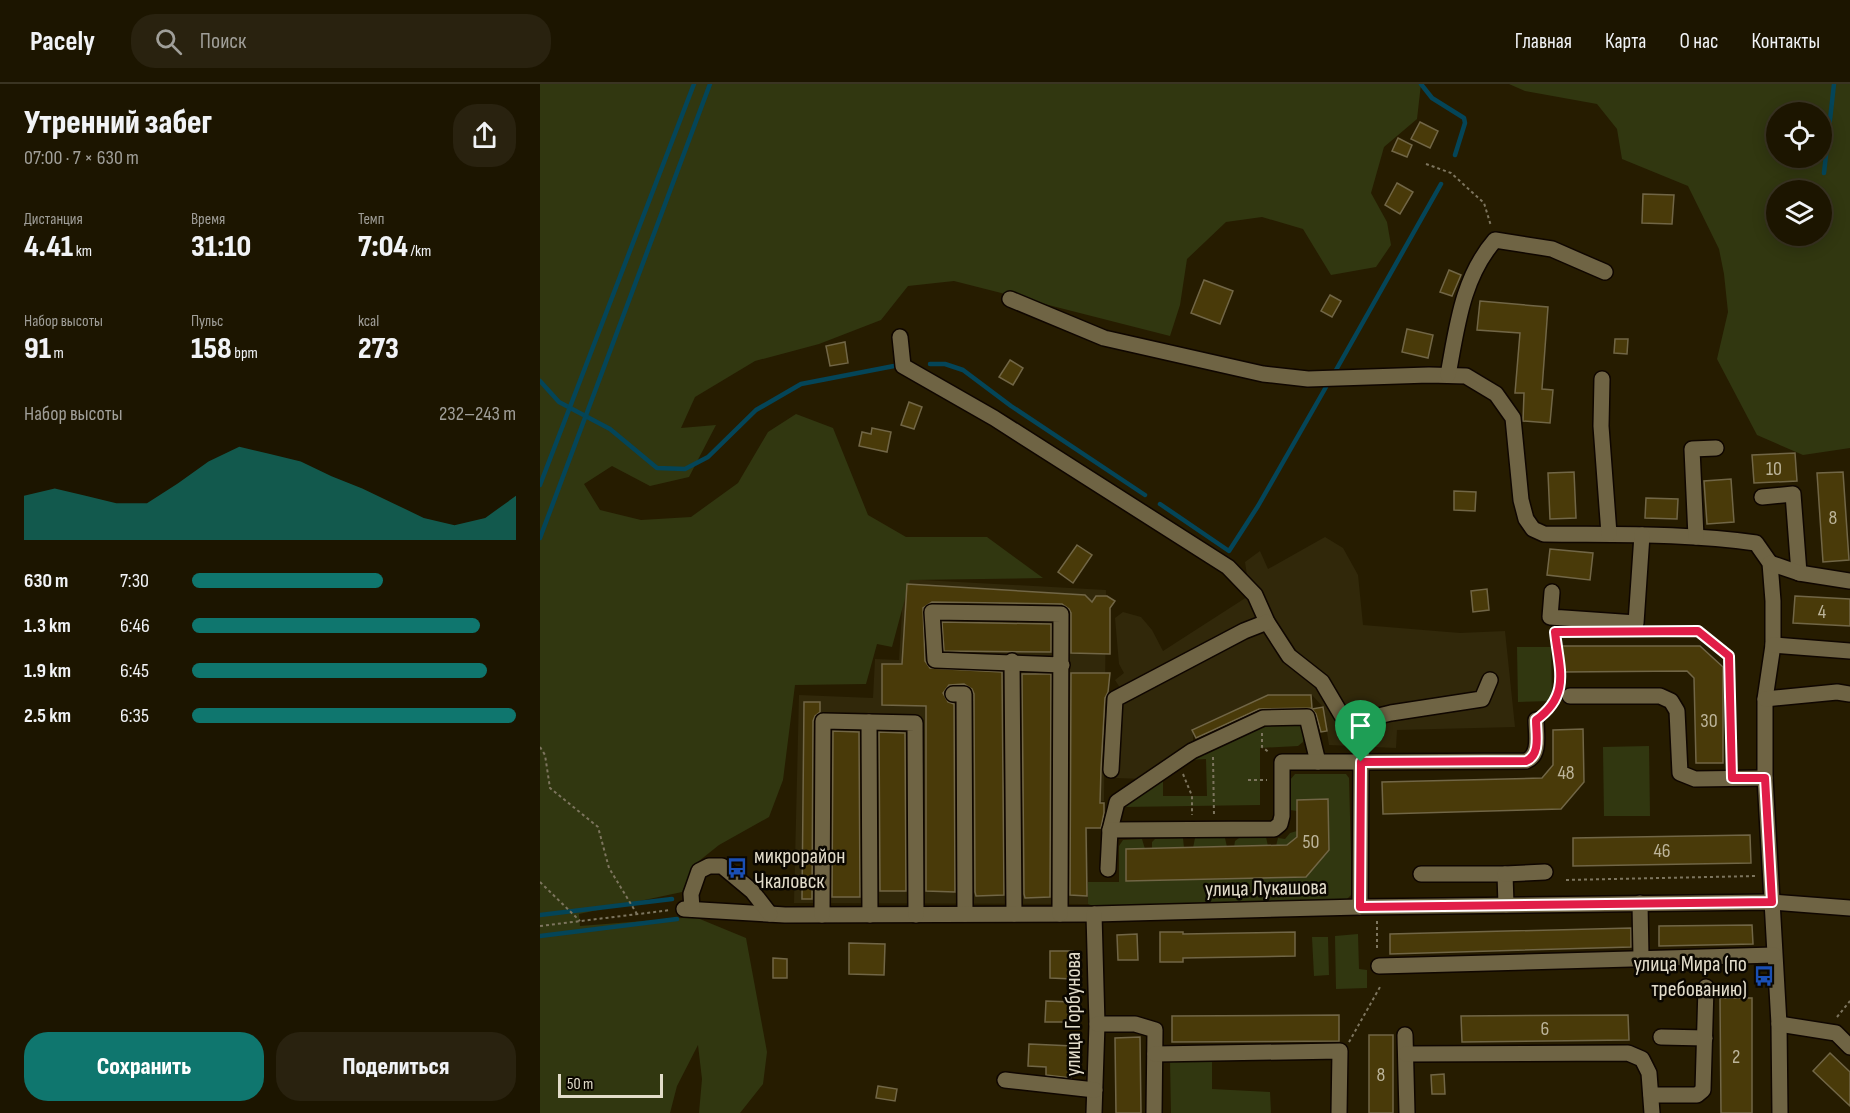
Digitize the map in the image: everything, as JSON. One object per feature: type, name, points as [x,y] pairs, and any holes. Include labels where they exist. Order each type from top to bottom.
[{"type":"street","points":[[1448,375],[1460,312],[1470,277],[1484,252],[1495,240],[1552,249],[1605,272]]},
{"type":"street","points":[[1010,299],[1104,338],[1263,374],[1308,379],[1466,376],[1496,394],[1513,418],[1521,500],[1526,519],[1533,529],[1544,534],[1696,537],[1756,543],[1770,563],[1773,645],[1765,699],[1765,778],[1779,1024],[1780,1113]]},
{"type":"street","points":[[900,337],[903,366],[994,418],[1228,567],[1255,595],[1289,656],[1322,682],[1342,716],[1362,720],[1391,713],[1482,699],[1490,681]]},
{"type":"street","points":[[1602,379],[1601,426],[1609,534]]},
{"type":"street","points":[[1696,537],[1692,449],[1716,448]]},
{"type":"street","points":[[1762,496],[1793,494],[1799,573]]},
{"type":"street","points":[[1552,592],[1550,617],[1636,623],[1642,535]]},
{"type":"street","points":[[1770,563],[1799,573],[1850,580]]},
{"type":"street","points":[[1060,914],[1062,665],[1061,614],[932,612],[935,660],[1062,665]]},
{"type":"street","points":[[1111,770],[1115,699],[1244,631],[1268,622]]},
{"type":"street","points":[[1773,645],[1850,651]]},
{"type":"street","points":[[1012,662],[1014,914]]},
{"type":"street","points":[[1765,699],[1837,692],[1850,694]]},
{"type":"street","points":[[953,694],[964,694],[965,915]]},
{"type":"street","points":[[1570,696],[1660,696],[1671,701],[1677,711],[1680,773],[1695,779],[1765,778]]},
{"type":"street","points":[[1108,869],[1110,830],[1116,802],[1177,761],[1212,741],[1263,718],[1307,717],[1318,762]]},
{"type":"street","points":[[1360,907],[1361,762],[1364,731],[1362,720]]},
{"type":"street","points":[[1110,830],[1274,829],[1280,824],[1282,816],[1282,762],[1526,761],[1532,759],[1536,753],[1536,720]]},
{"type":"street","points":[[822,915],[823,721],[915,723],[916,915]]},
{"type":"street","points":[[869,722],[870,915]]},
{"type":"street","points":[[688,909],[699,871],[709,866],[722,866],[752,891],[770,914]]},
{"type":"street","points":[[1421,874],[1545,872]]},
{"type":"street","points":[[1505,874],[1506,905]]},
{"type":"street","name":"улица Лукашова","points":[[688,909],[770,914],[965,915],[1640,903],[1772,902],[1850,908]]},
{"type":"street","points":[[1640,903],[1641,957]]},
{"type":"street","name":"улица Горбунова","points":[[1094,914],[1097,1023],[1094,1113]]},
{"type":"street","points":[[1378,960],[1774,955]]},
{"type":"street","points":[[1651,1095],[1697,1095],[1703,1090],[1706,987]]},
{"type":"street","points":[[1097,1023],[1135,1024],[1155,1030],[1154,1113]]},
{"type":"street","points":[[1779,1024],[1837,1033],[1850,1047]]},
{"type":"street","points":[[1405,1035],[1407,1113]]},
{"type":"street","points":[[1661,1038],[1705,1038]]},
{"type":"street","points":[[1155,1054],[1340,1051],[1340,1113]]},
{"type":"street","points":[[1406,1054],[1628,1053],[1642,1059],[1649,1073],[1652,1113]]},
{"type":"street","points":[[1005,1080],[1095,1090]]},
{"type":"path","points":[[1426,164],[1451,173],[1484,203],[1495,240]]},
{"type":"path","points":[[1639,631],[1698,631],[1729,656],[1732,778]]},
{"type":"path","points":[[1549,711],[1562,686],[1555,632]]},
{"type":"path","points":[[1536,720],[1570,696]]},
{"type":"path","points":[[1263,718],[1262,747],[1282,762]]},
{"type":"path","points":[[1212,741],[1214,829]]},
{"type":"path","points":[[540,747],[545,755],[550,788],[598,827],[609,868],[638,914]]},
{"type":"path","points":[[1177,761],[1192,796],[1192,830]]},
{"type":"path","points":[[1248,780],[1282,780]]},
{"type":"path","points":[[1566,880],[1757,876]]},
{"type":"path","points":[[540,882],[580,921]]},
{"type":"path","points":[[1378,907],[1378,960]]},
{"type":"path","points":[[540,926],[688,909]]},
{"type":"path","points":[[1346,1047],[1380,987]]},
{"type":"path","points":[[1837,1033],[1850,1000]]},
{"type":"shaded area","points":[[1325,537],[1343,548],[1358,575],[1363,625],[1460,633],[1505,631],[1515,727],[1397,730],[1396,748],[1329,745],[1323,707],[1312,695],[1267,695],[1193,729],[1193,743],[1144,779],[1116,778],[1119,712],[1124,694],[1115,680],[1124,673],[1119,664],[1115,618],[1123,612],[1141,617],[1152,630],[1163,651],[1250,595],[1245,562],[1260,551],[1268,569]]},
{"type":"shaded area","points":[[904,579],[1106,590],[1104,801],[1087,803],[1088,904],[794,903],[799,695],[873,698],[875,659],[899,660]]},
{"type":"green space","points":[[540,84],[1421,84],[1417,119],[1384,147],[1371,193],[1387,222],[1391,245],[1376,267],[1331,275],[1303,229],[1262,217],[1226,222],[1187,259],[1180,305],[1170,336],[954,281],[908,286],[881,320],[819,344],[755,361],[695,397],[681,428],[716,425],[689,477],[650,486],[612,466],[584,484],[600,510],[641,520],[691,517],[738,483],[768,432],[796,414],[833,428],[868,515],[906,537],[987,537],[1043,578],[910,580],[892,647],[877,644],[866,684],[795,685],[783,780],[769,817],[719,845],[694,865],[682,892],[579,914],[580,926],[695,917],[746,938],[767,1052],[763,1084],[740,1113],[699,1113],[702,1079],[698,1045],[677,1086],[670,1113],[540,1113]]},
{"type":"green space","points":[[1509,84],[1850,84],[1850,448],[1803,455],[1757,435],[1717,359],[1728,312],[1719,249],[1688,186],[1622,159],[1617,129],[1597,104],[1525,91]]},
{"type":"green space","points":[[1517,647],[1551,647],[1552,701],[1518,702]]},
{"type":"green space","points":[[1266,722],[1300,723],[1304,736],[1303,742],[1298,746],[1260,748],[1260,805],[1122,807],[1163,776],[1163,796],[1207,796],[1206,759],[1189,760]]},
{"type":"green space","points":[[1649,746],[1650,816],[1604,816],[1603,747]]},
{"type":"green space","points":[[1295,774],[1346,774],[1349,778],[1352,894],[1343,903],[1096,907],[1088,904],[1088,882],[1119,882],[1119,846],[1123,840],[1142,839],[1145,849],[1152,848],[1152,842],[1155,839],[1183,838],[1184,848],[1193,848],[1195,838],[1225,838],[1227,847],[1234,847],[1235,841],[1239,838],[1266,837],[1268,846],[1276,846],[1278,838],[1285,839],[1290,833],[1297,831],[1297,811],[1290,810],[1290,780]]},
{"type":"green space","points":[[1358,934],[1359,969],[1367,970],[1367,988],[1336,989],[1335,936]]},
{"type":"green space","points":[[1312,937],[1328,937],[1329,975],[1314,976]]},
{"type":"green space","points":[[1212,1057],[1212,1089],[1270,1092],[1271,1113],[1171,1113],[1170,1060]]},
{"type":"building","points":[[1420,122],[1438,131],[1430,148],[1411,139]]},
{"type":"building","points":[[1398,138],[1412,145],[1407,157],[1392,151]]},
{"type":"building","points":[[1397,183],[1413,192],[1400,214],[1385,205]]},
{"type":"building","points":[[1643,194],[1674,195],[1672,224],[1642,223]]},
{"type":"building","points":[[1449,270],[1461,275],[1452,296],[1440,292]]},
{"type":"building","points":[[1204,280],[1233,291],[1220,324],[1191,313]]},
{"type":"building","points":[[1330,295],[1341,301],[1332,317],[1321,311]]},
{"type":"building","points":[[1480,301],[1548,307],[1542,389],[1553,390],[1550,423],[1523,421],[1524,393],[1515,393],[1520,333],[1477,330]]},
{"type":"building","points":[[1407,329],[1433,335],[1428,358],[1402,352]]},
{"type":"building","points":[[1615,339],[1628,339],[1627,354],[1614,353]]},
{"type":"building","points":[[845,342],[848,363],[830,366],[826,346]]},
{"type":"building","points":[[1010,360],[1023,368],[1013,385],[999,377]]},
{"type":"building","points":[[909,402],[922,407],[914,429],[901,425]]},
{"type":"building","points":[[872,428],[891,432],[887,452],[859,446],[862,432],[871,434]]},
{"type":"building","points":[[1795,453],[1797,481],[1754,483],[1752,455]]},
{"type":"building","points":[[1574,472],[1576,518],[1550,519],[1548,473]]},
{"type":"building","points":[[1843,472],[1849,560],[1823,562],[1817,473]]},
{"type":"building","points":[[1731,479],[1734,522],[1707,524],[1704,481]]},
{"type":"building","points":[[1454,491],[1476,492],[1475,511],[1454,510]]},
{"type":"building","points":[[1646,498],[1678,499],[1677,519],[1645,518]]},
{"type":"building","points":[[1077,545],[1092,555],[1073,583],[1058,572]]},
{"type":"building","points":[[1550,549],[1593,553],[1590,580],[1547,575]]},
{"type":"building","points":[[907,584],[1085,595],[1092,602],[1096,596],[1107,596],[1115,601],[1110,608],[1110,654],[1071,653],[1071,613],[1062,604],[932,602],[923,608],[925,661],[930,668],[1002,672],[1004,895],[976,896],[975,892],[974,694],[972,689],[964,684],[949,685],[943,693],[948,702],[954,704],[955,892],[926,891],[926,706],[882,705],[882,664],[902,664]]},
{"type":"building","points":[[1487,589],[1489,610],[1473,612],[1471,591]]},
{"type":"building","points":[[1795,596],[1850,599],[1850,626],[1793,623]]},
{"type":"building","points":[[942,622],[1051,624],[1051,652],[944,651]]},
{"type":"building","points":[[1562,646],[1700,646],[1723,667],[1723,763],[1696,763],[1694,678],[1687,671],[1562,672]]},
{"type":"building","points":[[1071,673],[1110,673],[1105,698],[1101,769],[1100,803],[1104,803],[1104,813],[1101,828],[1086,828],[1087,896],[1070,895]]},
{"type":"building","points":[[1022,674],[1051,674],[1050,897],[1025,898],[1024,894]]},
{"type":"building","points":[[1268,695],[1311,695],[1312,708],[1259,709],[1196,738],[1192,730]]},
{"type":"building","points":[[804,702],[820,702],[820,712],[813,721],[812,899],[802,899]]},
{"type":"building","points":[[1323,707],[1327,731],[1321,732],[1316,714],[1312,709]]},
{"type":"building","points":[[1583,729],[1584,782],[1561,809],[1383,814],[1382,782],[1542,778],[1553,765],[1553,730]]},
{"type":"building","points":[[833,731],[859,732],[860,897],[832,897]]},
{"type":"building","points":[[879,732],[905,733],[906,891],[880,891]]},
{"type":"building","points":[[1328,799],[1329,850],[1306,877],[1126,881],[1126,849],[1287,845],[1297,837],[1297,800]]},
{"type":"building","points":[[1750,835],[1751,863],[1573,866],[1573,838]]},
{"type":"building","points":[[1752,925],[1753,944],[1659,946],[1659,926]]},
{"type":"building","points":[[1631,928],[1631,947],[1390,954],[1390,934]]},
{"type":"building","points":[[1160,932],[1183,932],[1183,934],[1295,932],[1295,956],[1183,958],[1183,962],[1160,962]]},
{"type":"building","points":[[1137,934],[1138,960],[1118,960],[1117,935]]},
{"type":"building","points":[[849,943],[885,944],[884,975],[849,974]]},
{"type":"building","points":[[1050,951],[1073,951],[1073,979],[1050,978]]},
{"type":"building","points":[[773,958],[787,959],[787,978],[773,978]]},
{"type":"building","points":[[1720,998],[1752,998],[1752,1113],[1721,1113]]},
{"type":"building","points":[[1046,1001],[1072,1002],[1072,1022],[1045,1022]]},
{"type":"building","points":[[1339,1015],[1339,1041],[1172,1042],[1172,1016]]},
{"type":"building","points":[[1628,1015],[1629,1040],[1462,1042],[1461,1016]]},
{"type":"building","points":[[1369,1035],[1393,1035],[1393,1113],[1369,1113]]},
{"type":"building","points":[[1140,1037],[1141,1113],[1116,1113],[1115,1038]]},
{"type":"building","points":[[1029,1044],[1073,1046],[1071,1078],[1046,1075],[1046,1067],[1028,1066]]},
{"type":"building","points":[[1830,1053],[1850,1072],[1850,1106],[1813,1071]]},
{"type":"building","points":[[1444,1074],[1445,1094],[1432,1094],[1431,1075]]},
{"type":"building","points":[[878,1086],[897,1089],[895,1101],[876,1098]]},
{"type":"waterway","points":[[540,485],[694,84]]},
{"type":"waterway","points":[[540,538],[710,84]]},
{"type":"waterway","points":[[1421,84],[1432,98],[1464,118],[1465,123],[1455,155]]},
{"type":"waterway","points":[[1824,173],[1834,84]]},
{"type":"waterway","points":[[1336,370],[1441,184]]},
{"type":"waterway","points":[[930,364],[945,364],[963,370],[1011,406],[1145,495]]},
{"type":"waterway","points":[[540,381],[559,402],[610,429],[657,468],[685,469],[708,457],[756,410],[801,384],[894,366]]},
{"type":"waterway","points":[[1160,504],[1229,551],[1258,506],[1326,387]]},
{"type":"waterway","points":[[540,915],[672,899]]},
{"type":"waterway","points":[[540,936],[677,919]]},
{"type":"place","name":"микрорайон Чкаловск","points":[[737,868]]},
{"type":"place","name":"улица Мира (по требованию)","points":[[1764,976]]},
{"type":"route","points":[[1698,631],[1729,656],[1732,778],[1765,778],[1772,902],[1360,907],[1361,762],[1526,761],[1532,759],[1536,753],[1536,720],[1549,711],[1562,686],[1555,632],[1698,631]]}]
